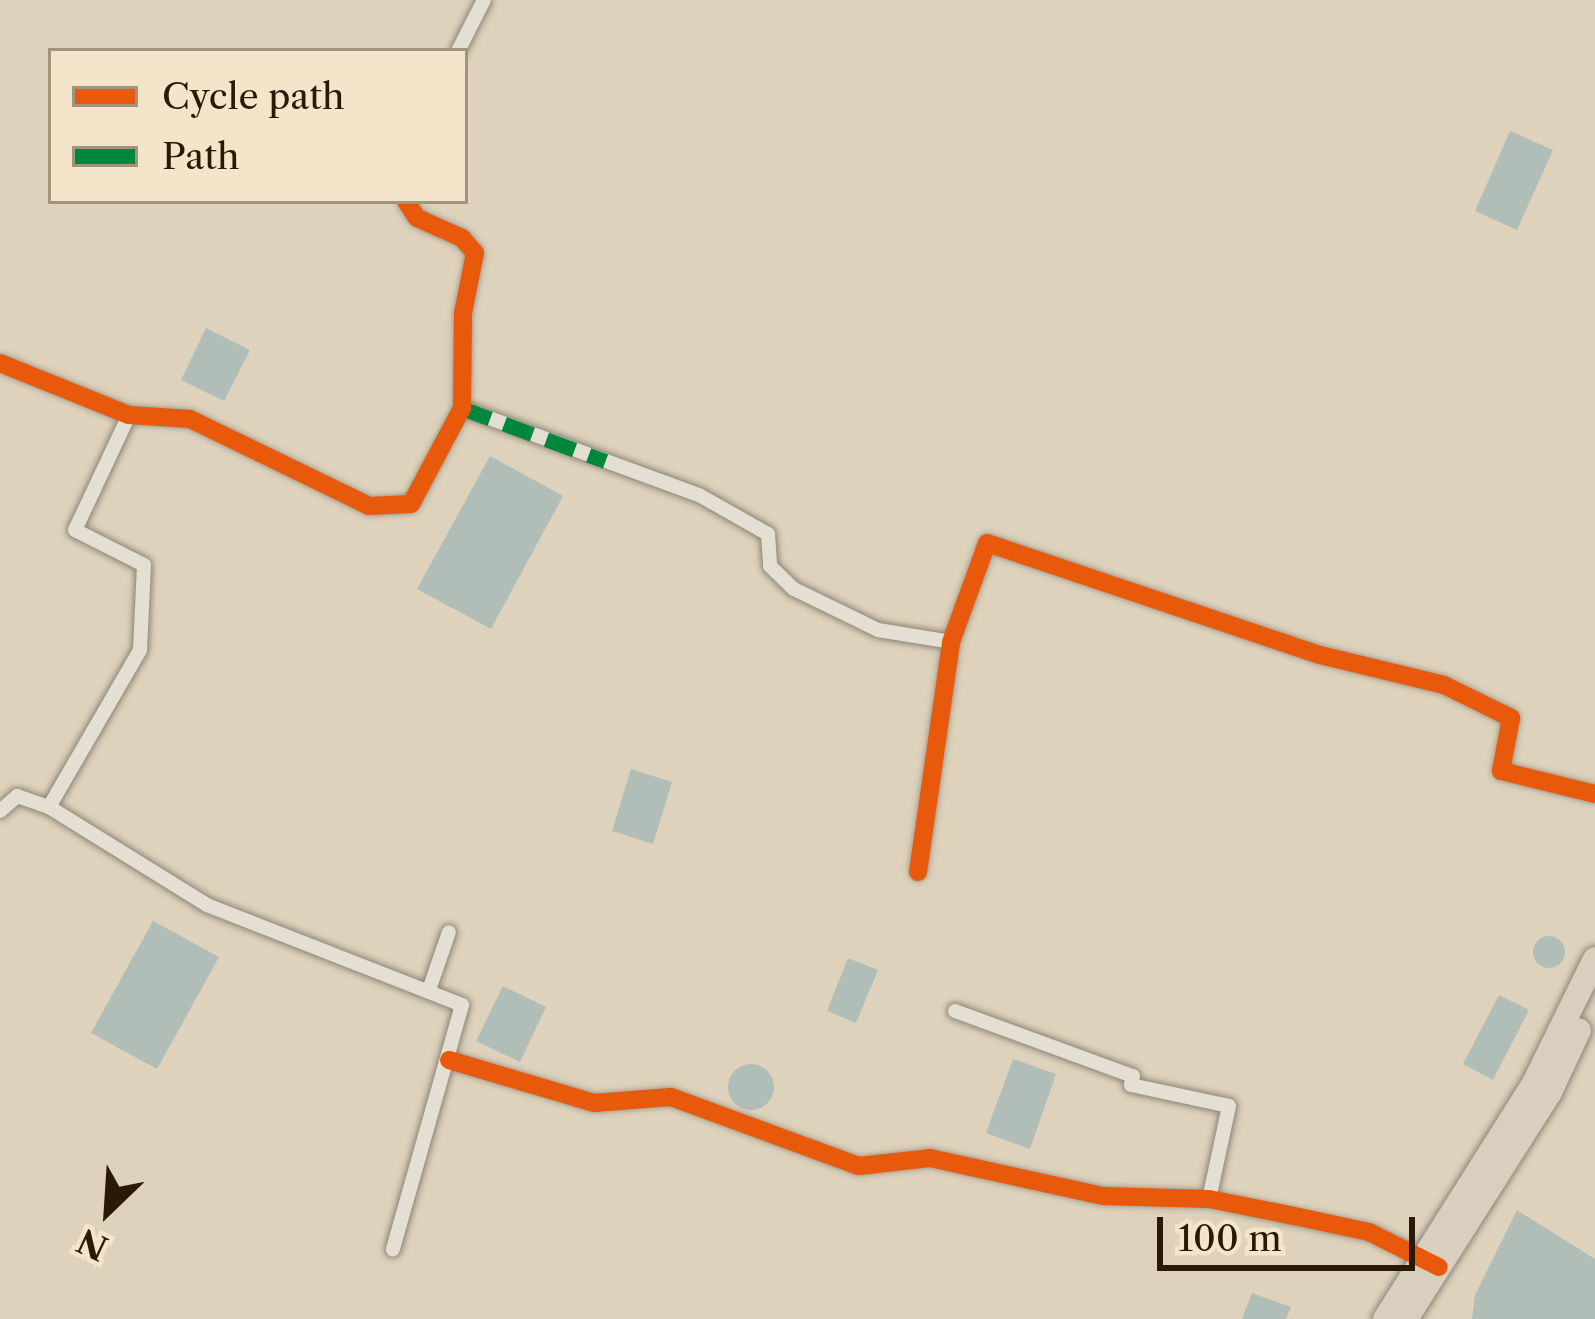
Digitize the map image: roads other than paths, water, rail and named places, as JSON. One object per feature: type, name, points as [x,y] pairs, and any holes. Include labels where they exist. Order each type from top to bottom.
[{"type":"highway","points":[[1406,1319],[1432,1262],[1534,1083],[1595,959]]},
{"type":"highway","points":[[1385,1319],[1432,1262],[1550,1092],[1595,995]]},
{"type":"street","points":[[460,48],[484,0]]},
{"type":"street","points":[[0,363],[129,415],[190,419],[369,506],[410,505],[462,408],[463,313],[475,253],[463,238],[417,218],[408,204]]},
{"type":"street","points":[[462,408],[699,495],[767,534],[770,566],[794,589],[878,630],[951,642]]},
{"type":"street","points":[[49,807],[140,650],[144,565],[75,530],[129,415]]},
{"type":"street","points":[[918,872],[951,642],[981,548],[998,543],[1320,655],[1444,685],[1511,718],[1501,771],[1595,794]]},
{"type":"street","points":[[0,811],[17,796],[49,807],[207,905],[462,1005],[392,1249]]},
{"type":"street","points":[[429,990],[449,932]]},
{"type":"street","points":[[955,1011],[1133,1076],[1131,1085],[1229,1106],[1209,1199]]},
{"type":"street","points":[[449,1060],[594,1103],[670,1097],[860,1166],[930,1158],[1102,1196],[1209,1199],[1369,1232],[1432,1262]]}]
